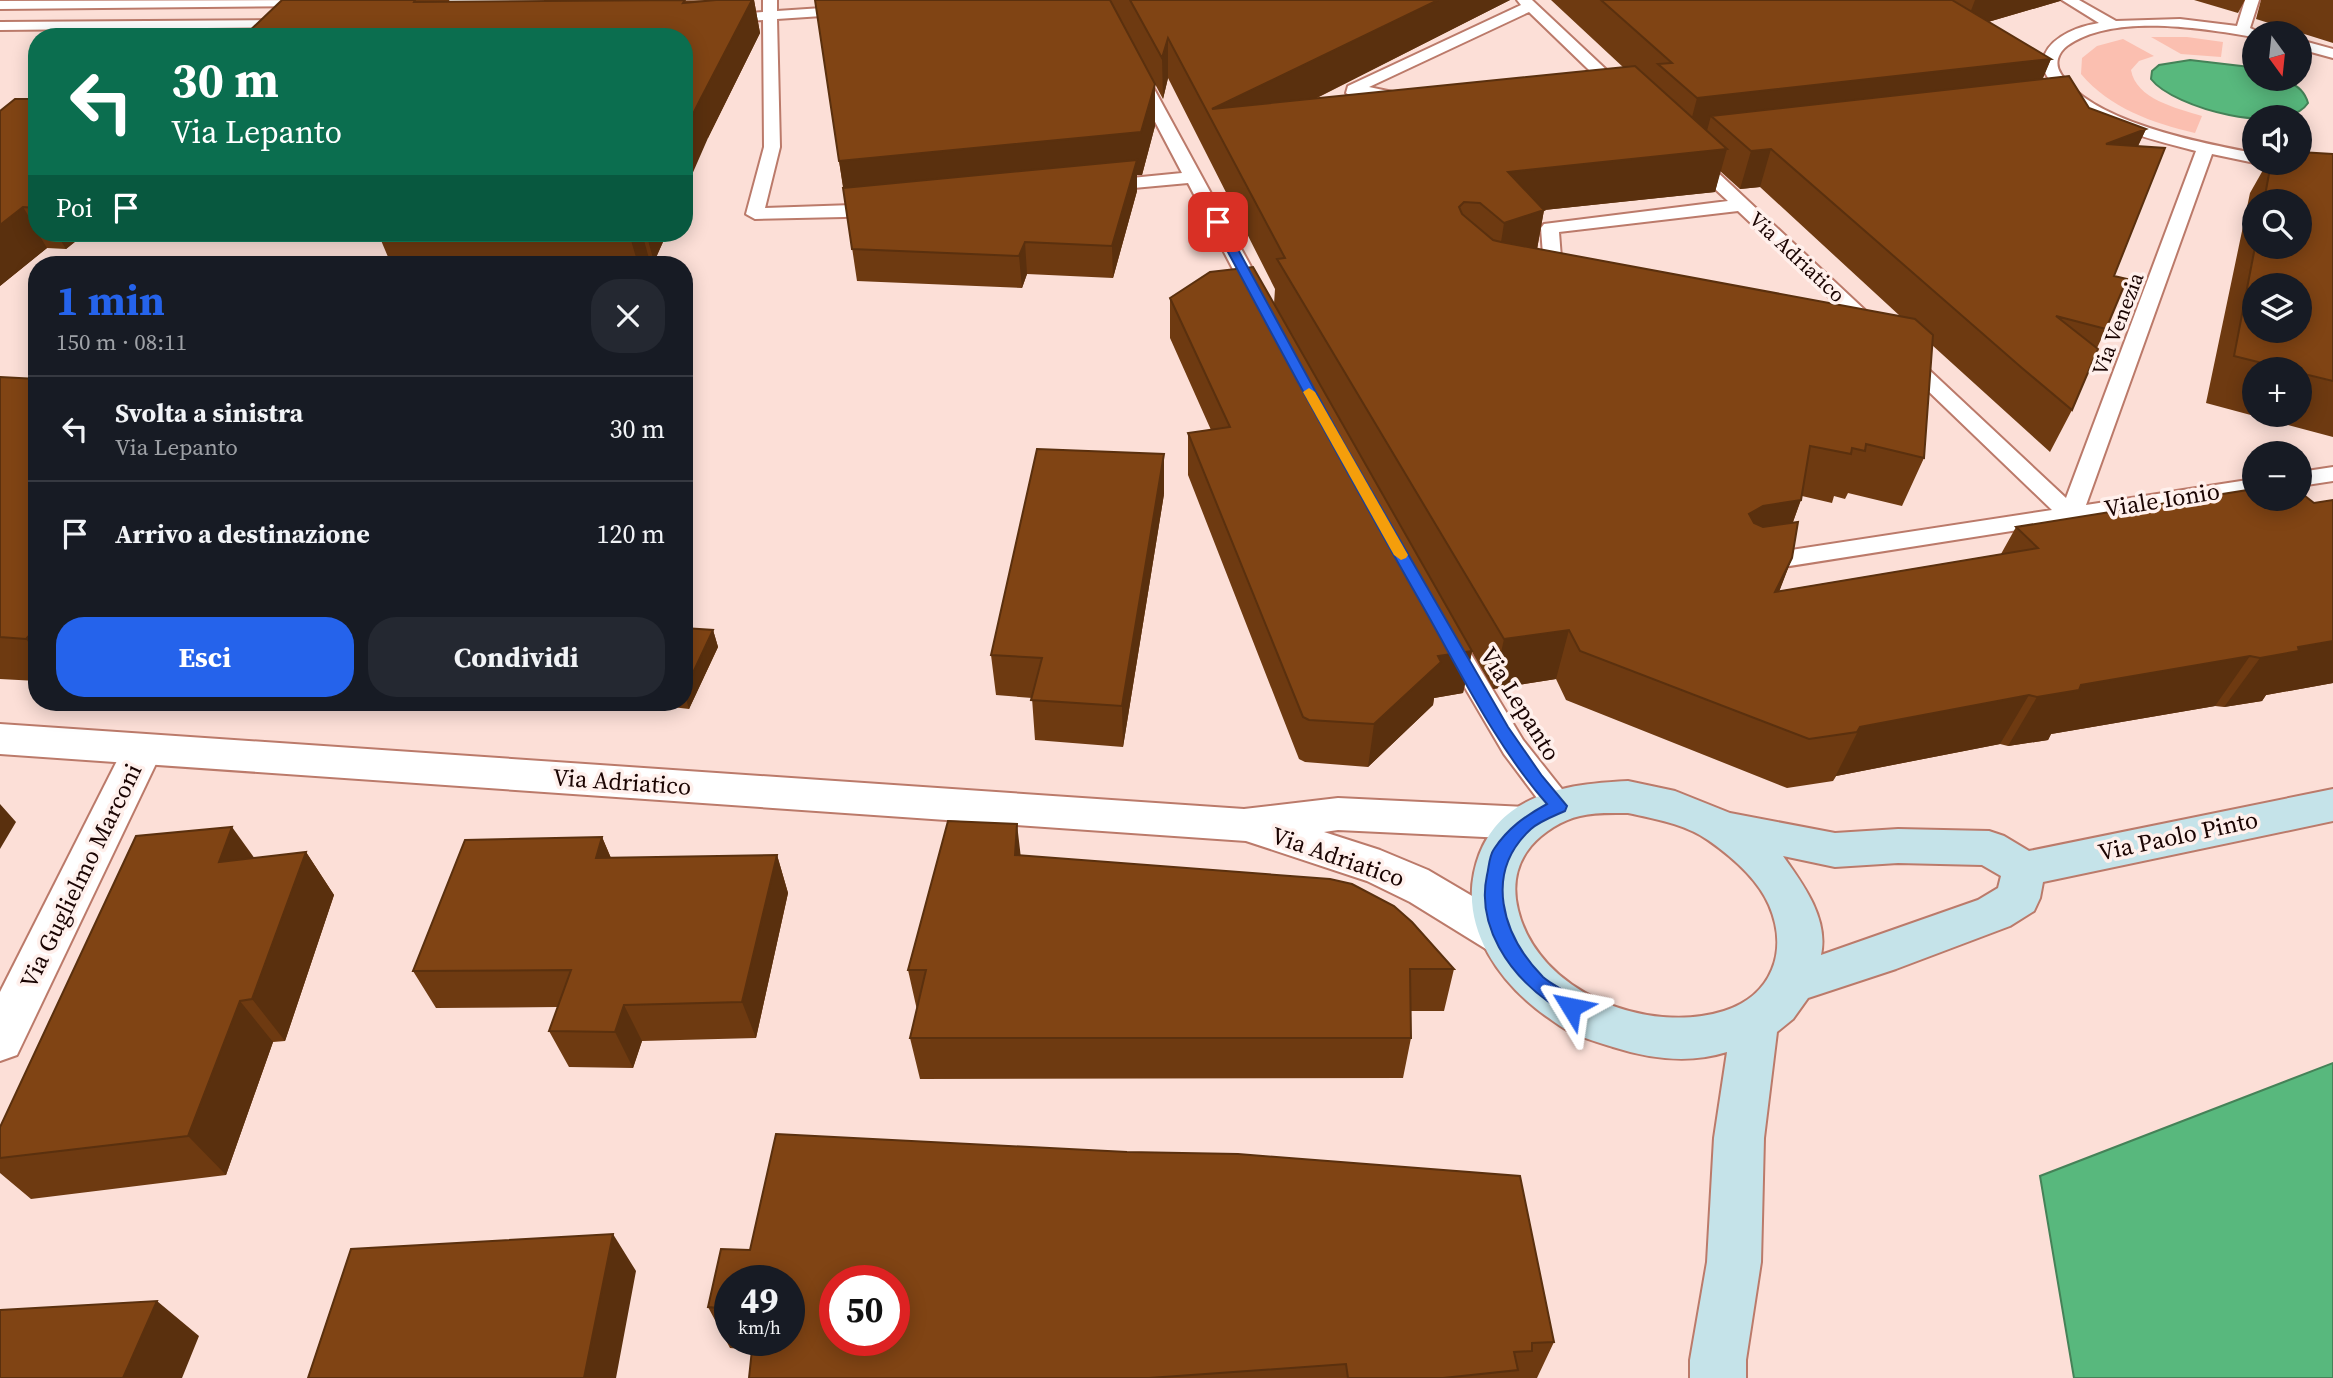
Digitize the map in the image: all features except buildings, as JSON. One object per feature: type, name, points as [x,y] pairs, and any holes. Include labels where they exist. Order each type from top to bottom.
[{"type":"main road","points":[[1721,827],[1762,860],[1790,900],[1801,944],[1792,984],[1776,1005],[1755,1022],[1705,1038],[1647,1037],[1587,1018],[1539,985],[1517,961],[1502,936],[1492,892],[1500,853],[1542,815],[1583,799],[1628,797],[1675,807],[1721,827],[1835,850],[1898,846],[1989,848],[2024,869],[2018,898],[1994,914],[1880,956],[1792,984]]},
{"type":"main road","name":"Via Paolo Pinto","points":[[2024,869],[2333,804]]},
{"type":"main road","points":[[1718,1378],[1718,1360],[1734,1262],[1739,1138],[1755,1022]]},
{"type":"street","name":"Via Adriatico","points":[[0,739],[1244,825],[1338,814],[1542,815]]},
{"type":"street","name":"Via Guglielmo Marconi","points":[[0,1040],[143,749]]},
{"type":"street","name":"Via Adriatico","points":[[1244,825],[1355,858],[1398,875],[1502,936]]},
{"type":"lane","points":[[404,2],[540,4],[561,0]]},
{"type":"lane","points":[[2069,0],[2113,25]]},
{"type":"lane","points":[[2249,21],[2252,0]]},
{"type":"lane","points":[[0,5],[334,2]]},
{"type":"lane","points":[[1353,89],[1527,3],[1635,105]]},
{"type":"lane","points":[[771,8],[772,147],[755,214],[844,212],[898,207]]},
{"type":"lane","points":[[703,19],[771,8],[863,9]]},
{"type":"lane","points":[[2242,31],[2163,23],[2113,25],[2083,31],[2062,40],[2045,52],[2054,76],[2065,89],[2115,119],[2205,149],[2242,156]]},
{"type":"lane","points":[[0,26],[306,24]]},
{"type":"lane","points":[[2312,48],[2333,54]]},
{"type":"lane","points":[[1130,59],[1269,318]]},
{"type":"lane","points":[[1590,90],[1617,88]]},
{"type":"lane","points":[[1353,89],[1426,103]]},
{"type":"lane","points":[[1353,89],[1357,109]]},
{"type":"lane","points":[[2057,105],[2083,102]]},
{"type":"lane","name":"Via Adriatico","points":[[1708,145],[1681,148],[1898,357],[2071,514]]},
{"type":"lane","name":"Via Venezia","points":[[2071,514],[2205,149]]},
{"type":"lane","points":[[1086,188],[1193,177]]},
{"type":"lane","points":[[1520,282],[1552,258],[1550,228],[1742,205]]},
{"type":"lane","points":[[2312,477],[2333,474]]},
{"type":"lane","name":"Viale Ionio","points":[[1746,565],[2242,488]]},
{"type":"lane","name":"Via Lepanto","points":[[1439,620],[1502,731],[1536,781],[1542,815]]},
{"type":"shaded area","points":[[2151,37],[2187,37],[2223,42],[2221,57],[2181,54]]},
{"type":"shaded area","points":[[2123,39],[2154,56],[2139,61],[2131,70],[2134,80],[2159,101],[2202,116],[2195,133],[2133,113],[2105,96],[2081,74],[2082,58],[2097,46]]},
{"type":"shaded area","points":[[2190,60],[2242,66],[2242,91],[2302,91],[2308,103],[2242,105],[2242,117],[2204,109],[2163,90],[2151,79],[2152,71],[2159,65]]},
{"type":"shaded area","points":[[2333,1063],[2333,1378],[2074,1378],[2040,1176]]},
{"type":"slow traffic","points":[[1309,392],[1401,555]]},
{"type":"route","points":[[1218,222],[1335,440],[1502,731],[1536,781],[1559,806],[1526,823],[1500,853],[1492,892],[1502,936],[1517,961],[1539,985],[1571,1007]]}]
